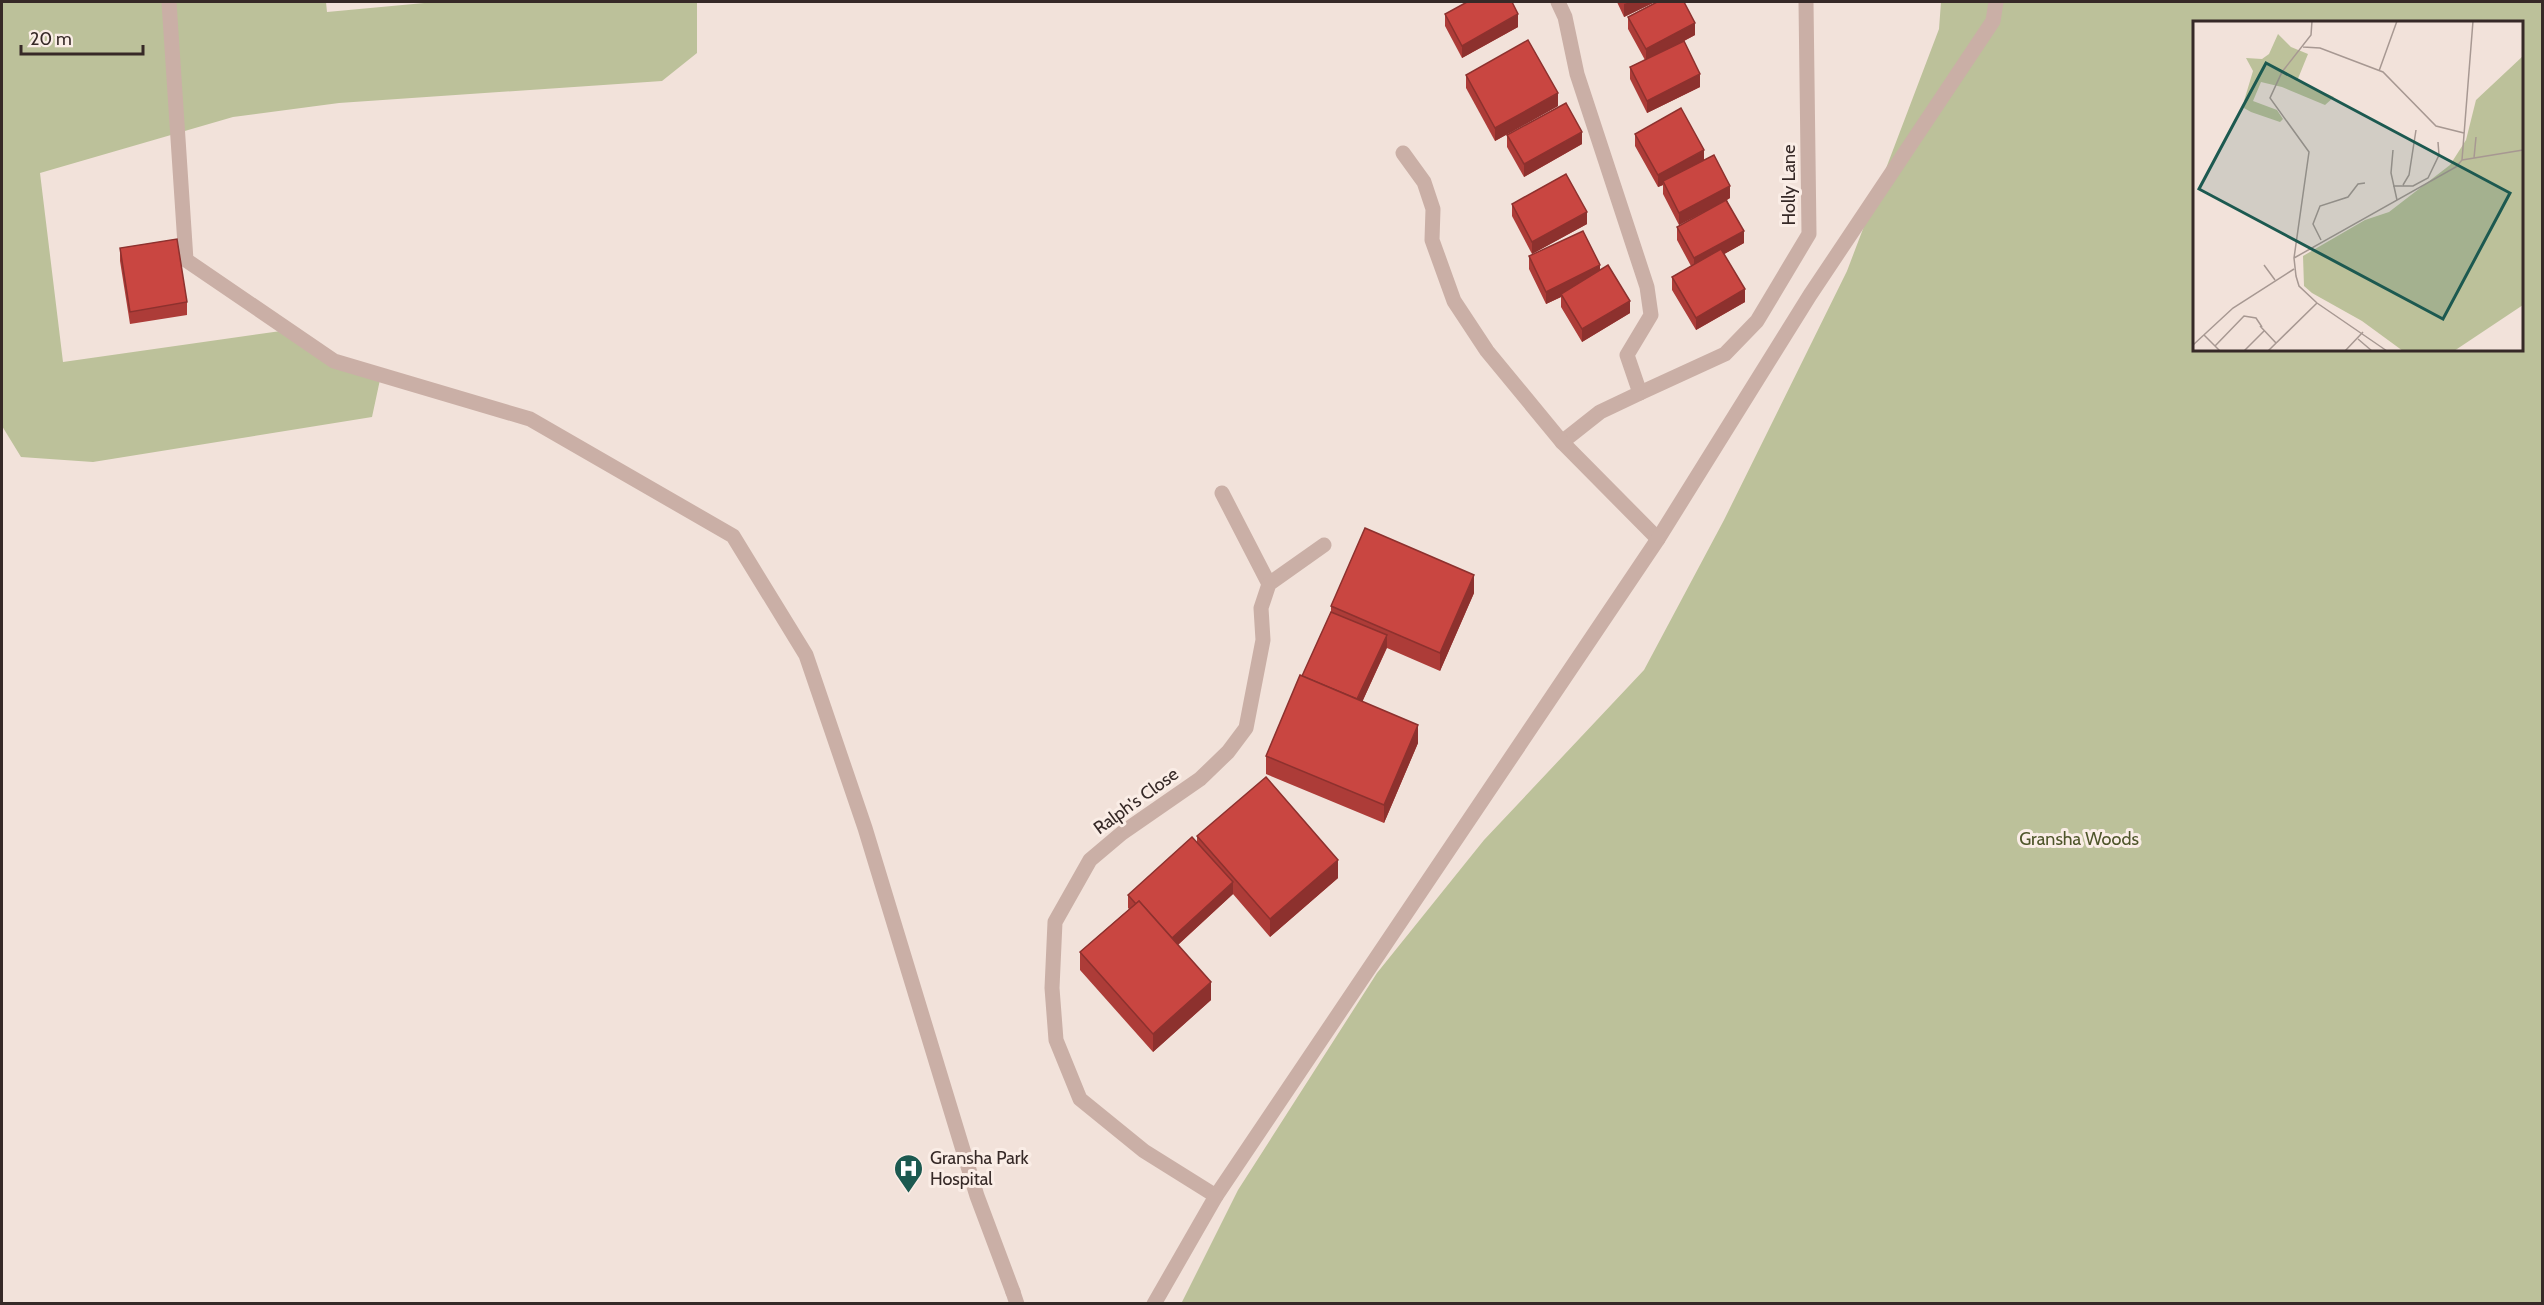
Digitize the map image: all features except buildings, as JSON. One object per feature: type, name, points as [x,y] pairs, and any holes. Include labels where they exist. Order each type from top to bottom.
[{"type":"street","points":[[169,2],[186,260],[334,361],[530,419],[734,536],[806,655],[865,828],[977,1196],[1015,1298]]},
{"type":"street","points":[[1558,2],[1565,17],[1577,74],[1647,287],[1651,315],[1627,355],[1640,393]]},
{"type":"street","name":"Holly Lane","points":[[1562,442],[1600,412],[1725,354],[1757,321],[1809,234],[1806,2]]},
{"type":"street","points":[[1154,1304],[1216,1196],[1658,538],[1810,295],[1993,21],[1996,2]]},
{"type":"street","points":[[1403,153],[1424,182],[1433,209],[1432,240],[1454,301],[1487,351],[1562,442],[1658,538]]},
{"type":"street","points":[[1222,493],[1269,584],[1324,545]]},
{"type":"street","name":"Ralph's Close","points":[[1216,1196],[1144,1151],[1080,1100],[1056,1040],[1052,987],[1055,922],[1090,860],[1122,833],[1200,779],[1228,752],[1246,728],[1263,639],[1261,608],[1269,584]]},
{"type":"green space","points":[[2,2],[326,2],[327,12],[435,2],[697,2],[697,53],[662,81],[339,103],[233,117],[40,173],[63,362],[288,330],[334,361],[381,375],[372,417],[93,462],[21,457],[2,426]]},
{"type":"green space","name":"Gransha Woods","points":[[1941,2],[2542,2],[2542,1303],[1181,1304],[1238,1190],[1377,973],[1484,840],[1644,670],[1724,520],[1847,271],[1939,29]]},
{"type":"place","name":"Gransha Park Hospital","points":[[909,1194]]}]
